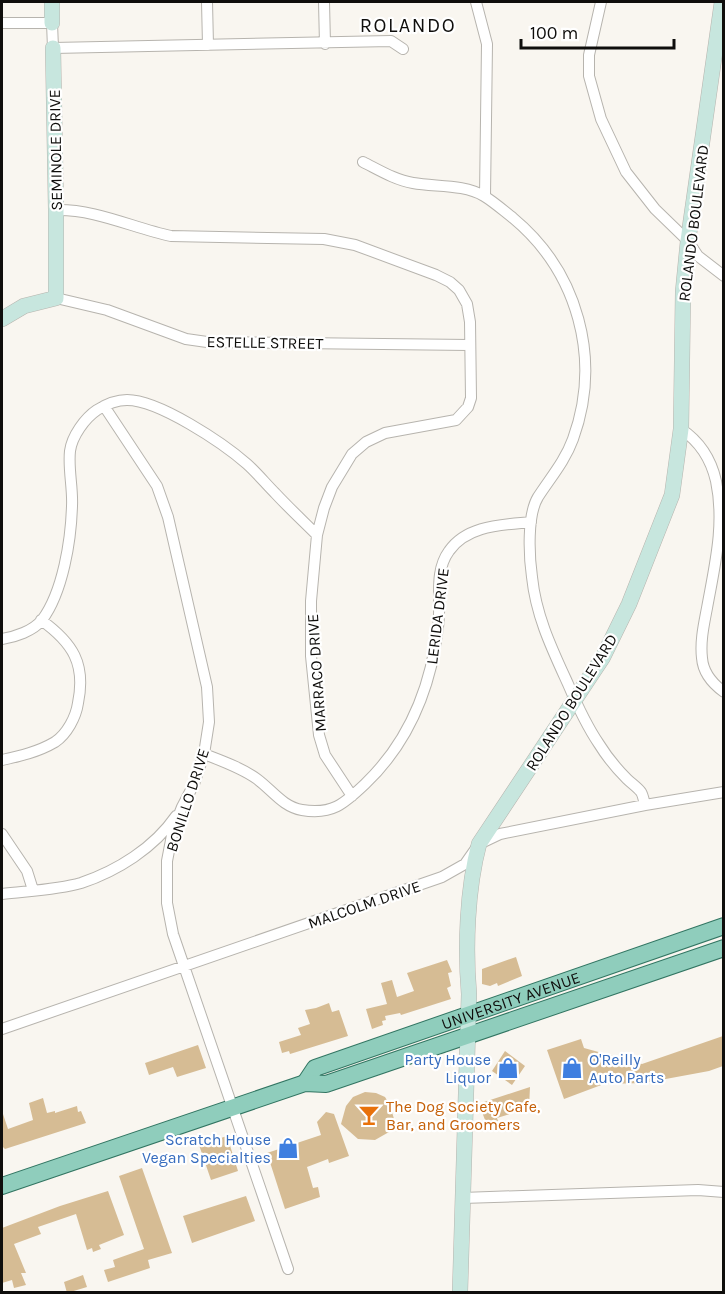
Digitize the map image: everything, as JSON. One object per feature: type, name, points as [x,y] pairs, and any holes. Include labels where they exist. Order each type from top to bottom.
[{"type":"main road","name":"UNIVERSITY AVENUE","points":[[305,1083],[315,1068],[723,926]]},
{"type":"main road","name":"UNIVERSITY AVENUE","points":[[2,1186],[305,1083],[326,1084],[723,948]]},
{"type":"street","name":"SEMINOLE DRIVE","points":[[52,2],[56,298]]},
{"type":"street","points":[[207,2],[208,45]]},
{"type":"street","points":[[324,2],[325,44]]},
{"type":"street","points":[[476,2],[486,44],[485,196]]},
{"type":"street","points":[[601,2],[589,55],[589,76],[602,119],[627,172],[655,209],[688,241],[698,256],[723,276]]},
{"type":"street","name":"ROLANDO BOULEVARD","points":[[460,1293],[469,994],[466,957],[473,865],[479,844],[603,657],[629,604],[672,495],[681,429],[683,292],[688,241],[722,2]]},
{"type":"street","points":[[2,23],[52,22]]},
{"type":"street","points":[[53,48],[392,41],[403,49]]},
{"type":"street","points":[[363,162],[411,183],[465,190],[485,196],[522,225],[539,243],[554,263],[576,308],[584,340],[586,374],[582,408],[578,425],[565,456],[537,499],[531,522],[530,558],[535,598],[545,634],[575,702],[598,744],[619,771],[641,792],[645,804]]},
{"type":"street","name":"MARRACO DRIVE","points":[[56,210],[103,216],[150,232],[171,236],[324,239],[355,245],[450,282],[459,290],[467,304],[470,322],[471,398],[468,407],[456,420],[385,433],[366,442],[352,454],[332,487],[317,535],[311,601],[311,656],[319,735],[325,754],[352,796]]},
{"type":"street","name":"ESTELLE STREET","points":[[2,320],[24,306],[56,298],[106,310],[186,339],[207,342],[469,345]]},
{"type":"street","points":[[2,639],[26,632],[41,620],[56,594],[69,543],[72,506],[70,451],[77,434],[91,414],[104,406],[123,400],[133,400],[173,414],[208,435],[247,464],[317,535]]},
{"type":"street","name":"BONILLO DRIVE","points":[[104,406],[157,486],[168,518],[207,687],[209,722],[204,754],[194,784],[173,830],[167,861],[167,903],[173,934],[288,1269]]},
{"type":"street","points":[[681,429],[704,452],[714,470],[722,501],[722,529],[702,634],[702,659],[708,675],[723,692]]},
{"type":"street","name":"LERIDA DRIVE","points":[[204,754],[258,779],[284,802],[299,809],[321,812],[336,808],[375,774],[394,751],[411,723],[429,680],[439,625],[439,581],[444,559],[450,550],[461,538],[477,530],[498,525],[531,522]]},
{"type":"street","points":[[2,760],[30,754],[56,741],[71,724],[77,712],[82,685],[81,673],[68,644],[59,633],[41,620]]},
{"type":"street","name":"MALCOLM DRIVE","points":[[2,1029],[442,877],[465,864],[479,844],[500,834],[645,804],[723,792]]},
{"type":"street","points":[[2,894],[80,883],[122,865],[141,851],[171,822],[182,807]]},
{"type":"street","points":[[2,834],[27,871],[33,890]]},
{"type":"street","points":[[462,1198],[698,1190],[723,1192]]},
{"type":"building","points":[[516,957],[522,976],[498,986],[497,983],[490,986],[482,984],[482,969]]},
{"type":"building","points":[[447,960],[452,972],[448,973],[451,986],[447,988],[451,999],[401,1015],[400,1013],[385,1016],[386,1020],[382,1021],[383,1025],[372,1029],[366,1009],[387,1004],[381,983],[392,980],[397,997],[414,991],[407,973]]},
{"type":"building","points":[[329,1003],[332,1012],[339,1010],[348,1036],[290,1054],[289,1051],[282,1053],[279,1042],[301,1035],[298,1028],[310,1024],[305,1010]]},
{"type":"building","points":[[723,1036],[723,1066],[709,1071],[644,1083],[604,1084],[564,1099],[547,1050],[581,1039],[584,1048],[642,1064]]},
{"type":"building","points":[[198,1045],[206,1068],[177,1077],[173,1067],[149,1075],[145,1063]]},
{"type":"building","name":"Party House Liquor","points":[[505,1051],[525,1066],[512,1085],[492,1071]]},
{"type":"building","points":[[530,1087],[529,1108],[497,1118],[498,1121],[487,1125],[480,1107],[484,1102]]},
{"type":"building","points":[[365,1092],[385,1097],[394,1119],[389,1132],[375,1140],[358,1139],[341,1124],[346,1106],[353,1097]]},
{"type":"building","points":[[43,1098],[47,1113],[55,1111],[55,1113],[77,1106],[78,1112],[81,1111],[86,1123],[5,1149],[2,1146],[2,1115],[8,1129],[33,1120],[29,1103]]},
{"type":"building","points":[[326,1112],[334,1114],[349,1156],[329,1163],[328,1159],[307,1167],[313,1188],[318,1187],[320,1197],[285,1209],[267,1153],[321,1135],[317,1122]]},
{"type":"building","points":[[227,1136],[238,1171],[211,1180],[199,1145]]},
{"type":"building","points":[[142,1168],[172,1253],[148,1260],[150,1268],[108,1282],[104,1270],[115,1267],[113,1260],[144,1249],[119,1176]]},
{"type":"building","points":[[108,1191],[124,1235],[99,1245],[101,1249],[93,1252],[92,1248],[87,1250],[76,1214],[38,1227],[41,1234],[14,1244],[26,1273],[21,1273],[26,1285],[14,1288],[12,1280],[2,1283],[2,1228]]},
{"type":"building","points":[[246,1196],[255,1221],[192,1243],[183,1216]]},
{"type":"building","points":[[83,1275],[87,1287],[67,1293],[64,1282]]},
{"type":"place","name":"Party House Liquor","points":[[508,1068]]},
{"type":"place","name":"O'Reilly Auto Parts","points":[[572,1068]]},
{"type":"place","name":"The Dog Society Cafe, Bar, and Groomers","points":[[369,1115]]},
{"type":"place","name":"Scratch House Vegan Specialties","points":[[288,1148]]},
{"type":"district","name":"ROLANDO","points":[[408,25]]}]
